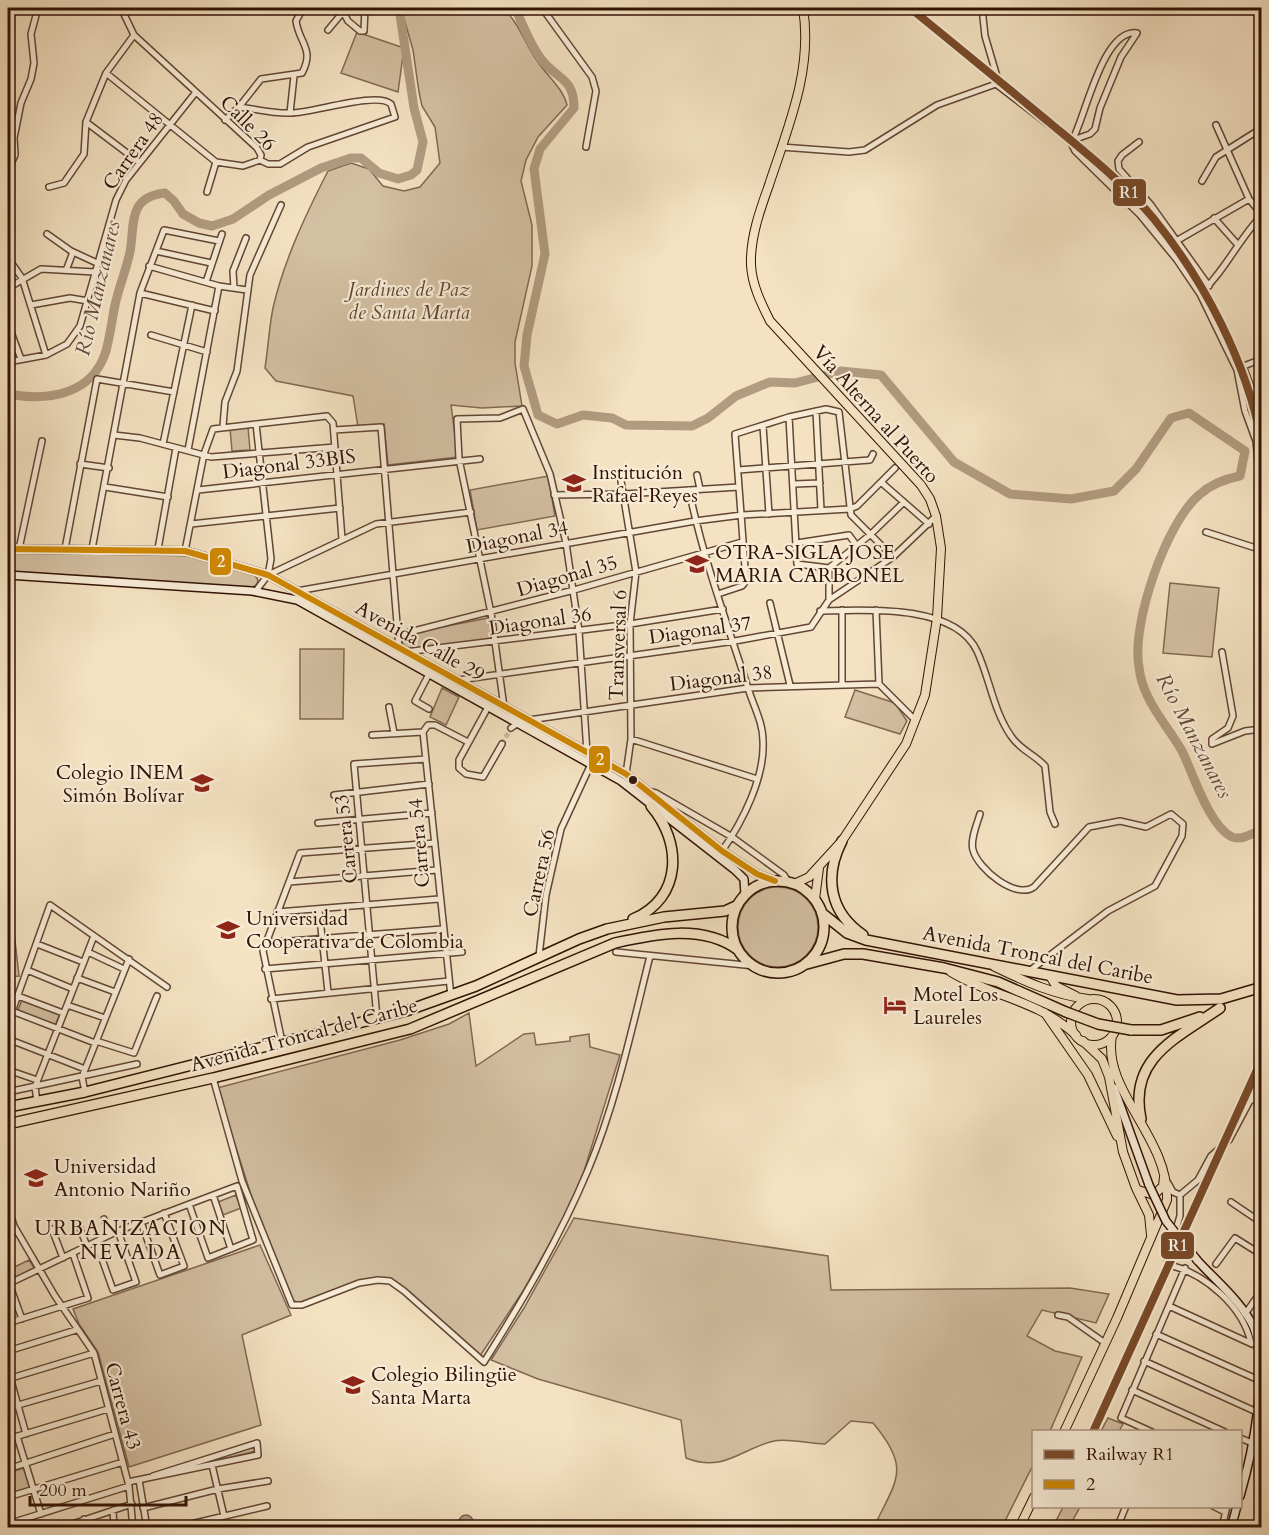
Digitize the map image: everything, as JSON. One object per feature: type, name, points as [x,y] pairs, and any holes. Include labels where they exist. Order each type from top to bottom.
[{"type":"highway","points":[[607,929],[640,916],[654,905],[665,890],[672,873],[674,855],[670,837],[663,820],[651,806]]},
{"type":"highway","points":[[842,841],[834,858],[830,876],[832,895],[839,912],[851,927],[867,938],[885,944]]},
{"type":"highway","points":[[775,882],[792,883],[815,899],[822,913],[824,928],[821,943],[814,956],[793,970],[773,973],[755,966],[738,950],[732,932],[738,905],[745,895],[764,884],[775,882]]},
{"type":"highway","name":"Avenida Troncal del Caribe","points":[[8,1107],[85,1092],[377,1018],[451,996],[607,929],[664,917],[715,913],[738,905]]},
{"type":"highway","name":"Avenida Troncal del Caribe","points":[[822,913],[848,933],[885,944],[994,967],[1189,1001],[1221,999],[1259,988]]},
{"type":"highway","name":"Avenida Troncal del Caribe","points":[[8,1124],[213,1078],[410,1029],[615,943],[643,936],[687,934],[724,939],[738,950]]},
{"type":"highway","name":"Avenida Troncal del Caribe","points":[[802,966],[829,957],[863,954],[944,968],[998,982],[1098,1024],[1131,1030],[1161,1030],[1177,1026],[1259,988]]},
{"type":"highway","points":[[1141,1119],[1138,1089],[1142,1075],[1151,1059],[1164,1047],[1220,1008]]},
{"type":"main road","name":"Vía Alterna al Puerto","points":[[792,883],[809,877],[842,841],[906,744],[930,669],[937,618],[940,548],[936,516],[930,499],[902,462],[770,321],[756,294],[751,266],[752,242],[761,207],[794,112],[806,60],[803,8]]},
{"type":"main road","name":"Avenida Calle 29","points":[[8,549],[185,551],[268,575],[400,653],[429,674],[488,707],[514,725],[621,781],[735,870],[744,879],[745,895]]},
{"type":"main road","name":"Avenida Calle 29","points":[[8,575],[255,592],[297,600],[400,653],[429,664],[626,774],[722,851],[757,874],[775,882]]},
{"type":"main road","points":[[815,899],[820,867]]},
{"type":"main road","points":[[994,967],[1051,992],[1103,1001],[1114,1010],[1117,1023],[1112,1036],[1111,1058],[1121,1142]]},
{"type":"main road","points":[[944,968],[1045,1013],[1076,1035],[1102,1059],[1141,1119],[1168,1183],[1167,1200],[1064,1430]]},
{"type":"main road","points":[[1050,976],[1056,986],[1080,998]]},
{"type":"main road","points":[[1076,1035],[1072,1021],[1073,1014],[1082,1002],[1089,1000]]},
{"type":"main road","points":[[1045,1013],[1088,1075],[1121,1142],[1136,1188],[1149,1215],[1151,1237]]},
{"type":"main road","points":[[1083,1041],[1095,1044],[1112,1036]]},
{"type":"main road","points":[[1112,1076],[1149,1185],[1166,1221],[1245,1314],[1253,1327],[1260,1348],[1262,1382],[1258,1432],[1243,1471]]},
{"type":"main road","points":[[1136,1188],[1149,1195],[1160,1192],[1164,1182],[1163,1167]]},
{"type":"main road","points":[[1020,1527],[1032,1501]]},
{"type":"main road","points":[[1231,1527],[1237,1508]]},
{"type":"street","points":[[8,170],[15,155],[14,138],[21,103],[31,79],[34,63],[31,34],[38,8]]},
{"type":"street","points":[[50,187],[64,183],[84,154],[86,122],[106,73],[134,34],[121,8]]},
{"type":"street","points":[[225,120],[239,107],[261,79],[294,76],[302,73],[308,61],[307,50],[297,24],[303,8]]},
{"type":"street","points":[[328,30],[342,10],[358,30],[364,31],[365,8]]},
{"type":"street","points":[[542,8],[592,77],[596,92],[586,147]]},
{"type":"street","points":[[982,8],[985,36],[998,80],[996,84]]},
{"type":"street","points":[[1023,8],[1027,10],[1030,8]]},
{"type":"street","points":[[1137,33],[1121,57],[1100,108],[1095,129],[1090,134],[1072,142],[1103,59],[1127,34],[1137,33]]},
{"type":"street","name":"Calle 26","points":[[134,34],[257,148],[261,155],[260,160],[268,164],[280,164],[308,147],[395,117],[387,101],[366,98],[338,107],[290,114]]},
{"type":"street","points":[[106,73],[216,162],[243,166],[260,160]]},
{"type":"street","points":[[239,107],[290,114],[294,76]]},
{"type":"street","points":[[781,147],[849,152],[865,150],[937,105],[996,84]]},
{"type":"street","points":[[996,84],[1072,142],[1075,151],[1157,234],[1200,294],[1237,370],[1245,411],[1256,441],[1262,502]]},
{"type":"street","name":"Carrera 48","points":[[46,355],[67,344],[80,326],[116,200],[139,162],[196,92]]},
{"type":"street","points":[[86,122],[139,162]]},
{"type":"street","points":[[1200,294],[1220,274],[1238,245],[1262,215],[1249,199],[1216,125]]},
{"type":"street","points":[[1202,181],[1213,161],[1262,128]]},
{"type":"street","points":[[1139,142],[1118,161],[1123,176],[1178,240],[1209,286]]},
{"type":"street","points":[[207,192],[216,162]]},
{"type":"street","points":[[1119,194],[1136,190]]},
{"type":"street","points":[[1178,240],[1249,199]]},
{"type":"street","points":[[223,426],[225,402],[237,371],[250,276],[281,205]]},
{"type":"street","points":[[1214,218],[1238,245]]},
{"type":"street","points":[[93,549],[140,293],[149,266],[164,230],[219,241]]},
{"type":"street","points":[[47,234],[73,252],[97,262]]},
{"type":"street","points":[[206,282],[222,234]]},
{"type":"street","points":[[234,288],[233,271],[246,238]]},
{"type":"street","points":[[156,251],[211,263]]},
{"type":"street","points":[[67,268],[73,252]]},
{"type":"street","points":[[8,258],[22,278],[46,355],[8,362]]},
{"type":"street","points":[[149,266],[219,286],[247,290]]},
{"type":"street","points":[[8,288],[40,268],[67,268],[95,272]]},
{"type":"street","points":[[188,450],[219,286]]},
{"type":"street","points":[[140,293],[215,311]]},
{"type":"street","points":[[31,305],[70,298],[88,301]]},
{"type":"street","points":[[163,444],[192,305]]},
{"type":"street","points":[[8,324],[21,359]]},
{"type":"street","points":[[151,335],[207,352]]},
{"type":"street","points":[[1237,370],[1262,358]]},
{"type":"street","points":[[1243,366],[1260,406],[1262,417]]},
{"type":"street","points":[[65,549],[97,379],[174,392]]},
{"type":"street","points":[[504,707],[491,613],[459,459],[457,419],[500,418],[523,409],[550,474],[566,543],[579,631],[587,753]]},
{"type":"street","points":[[718,594],[742,586],[746,581],[735,436],[738,432],[816,411],[836,410],[842,417],[852,518],[893,557]]},
{"type":"street","points":[[816,411],[821,510]]},
{"type":"street","points":[[185,551],[204,454],[213,429],[223,426],[327,416],[331,418],[334,430],[342,539]]},
{"type":"street","points":[[789,417],[796,512],[797,564],[829,568],[871,534],[904,502]]},
{"type":"street","points":[[256,424],[270,559],[268,575]]},
{"type":"street","points":[[763,426],[770,514]]},
{"type":"street","points":[[334,430],[381,427],[387,521],[400,653]]},
{"type":"street","points":[[114,435],[218,457],[335,447]]},
{"type":"street","points":[[20,549],[42,441]]},
{"type":"street","points":[[158,549],[176,448]]},
{"type":"street","points":[[738,470],[872,460],[873,454]]},
{"type":"street","name":"Diagonal 33BIS","points":[[198,490],[459,459],[480,459]]},
{"type":"street","points":[[80,464],[109,468]]},
{"type":"street","points":[[850,509],[857,506],[895,468]]},
{"type":"street","points":[[697,475],[700,489]]},
{"type":"street","name":"Transversal 6","points":[[621,481],[636,572],[630,624],[631,739],[626,774]]},
{"type":"street","points":[[794,484],[820,483]]},
{"type":"street","points":[[882,483],[929,524]]},
{"type":"street","points":[[105,487],[168,497]]},
{"type":"street","points":[[554,495],[624,494],[739,487]]},
{"type":"street","points":[[689,490],[705,555],[735,641],[764,741],[762,762],[757,779],[732,837],[722,851]]},
{"type":"street","points":[[191,524],[340,508]]},
{"type":"street","name":"Diagonal 34","points":[[297,591],[695,521],[742,515],[850,509]]},
{"type":"street","points":[[255,592],[268,575],[342,539],[387,521],[471,512]]},
{"type":"street","name":"Diagonal 37","points":[[459,680],[735,641],[811,627],[829,600],[893,557],[936,516]]},
{"type":"street","points":[[1206,532],[1262,550]]},
{"type":"street","points":[[797,543],[846,535],[852,536],[857,546]]},
{"type":"street","name":"Diagonal 35","points":[[398,635],[491,613],[705,555],[742,542]]},
{"type":"street","points":[[829,568],[829,600]]},
{"type":"street","points":[[770,603],[790,685]]},
{"type":"street","name":"Diagonal 36","points":[[400,653],[579,631],[723,609]]},
{"type":"street","points":[[842,610],[842,685]]},
{"type":"street","points":[[876,610],[879,684],[915,720]]},
{"type":"street","points":[[820,611],[901,611],[937,618],[970,641],[977,650],[997,712],[1010,735],[1026,752],[1045,766],[1050,812],[1055,824]]},
{"type":"street","points":[[429,664],[432,650]]},
{"type":"street","points":[[1222,652],[1233,716],[1227,728],[1212,739],[1212,744],[1245,731],[1262,729]]},
{"type":"street","points":[[429,674],[415,701],[429,709]]},
{"type":"street","name":"Diagonal 38","points":[[514,725],[528,720],[748,688],[879,684]]},
{"type":"street","points":[[390,707],[394,733]]},
{"type":"street","points":[[488,707],[459,760],[459,768],[466,774],[483,777],[502,744]]},
{"type":"street","points":[[372,735],[423,732],[428,725],[435,725],[468,742]]},
{"type":"street","name":"Carrera 54","points":[[423,732],[442,929],[451,996]]},
{"type":"street","points":[[631,739],[757,779]]},
{"type":"street","name":"Carrera 53","points":[[377,1018],[361,820],[354,764],[426,759]]},
{"type":"street","name":"Carrera 56","points":[[539,957],[546,895],[561,829],[591,764]]},
{"type":"street","points":[[334,795],[429,784]]},
{"type":"street","points":[[647,791],[656,793],[732,837],[784,874],[792,883]]},
{"type":"street","points":[[318,823],[432,813]]},
{"type":"street","points":[[980,814],[972,845],[976,858],[994,878],[1008,886],[1025,891],[1034,887],[1089,827],[1120,821],[1146,827],[1171,814],[1184,824],[1182,836],[1155,886],[1108,911],[1028,972]]},
{"type":"street","points":[[282,1042],[265,969],[265,943],[300,853],[435,843]]},
{"type":"street","points":[[289,882],[437,870]]},
{"type":"street","points":[[277,912],[439,899]]},
{"type":"street","points":[[8,1023],[50,905],[167,987]]},
{"type":"street","points":[[319,910],[328,992]]},
{"type":"street","points":[[265,943],[442,929]]},
{"type":"street","points":[[37,1101],[35,1087],[37,1080],[94,936]]},
{"type":"street","points":[[37,944],[83,962]]},
{"type":"street","points":[[88,951],[124,969]]},
{"type":"street","points":[[265,969],[373,962],[462,952]]},
{"type":"street","points":[[616,952],[755,966]]},
{"type":"street","points":[[213,1078],[239,1172],[292,1305],[302,1305],[359,1283],[390,1281],[484,1362],[536,1279],[588,1170],[614,1090],[650,956]]},
{"type":"street","points":[[85,1092],[82,1077],[129,959]]},
{"type":"street","points":[[27,970],[73,988]]},
{"type":"street","points":[[77,978],[115,992]]},
{"type":"street","points":[[271,999],[449,981]]},
{"type":"street","points":[[18,996],[63,1012]]},
{"type":"street","points":[[12,1011],[56,1029],[134,1053],[157,996]]},
{"type":"street","points":[[67,1005],[105,1018]]},
{"type":"street","points":[[8,1040],[85,1069]]},
{"type":"street","points":[[8,1092],[137,1064]]},
{"type":"street","points":[[8,1070],[37,1080]]},
{"type":"street","points":[[1251,1343],[1245,1324],[1203,1278],[1185,1268],[1167,1262],[1175,1238],[1180,1195],[1198,1180],[1211,1156],[1230,1140],[1262,1078]]},
{"type":"street","points":[[1252,1100],[1262,1100]]},
{"type":"street","points":[[1168,1183],[1173,1192],[1180,1195]]},
{"type":"street","points":[[22,1319],[8,1284],[118,1231],[164,1213],[237,1186],[253,1240],[208,1258],[189,1204]]},
{"type":"street","points":[[213,1195],[231,1249]]},
{"type":"street","points":[[1231,1202],[1262,1223]]},
{"type":"street","name":"Carrera 43","points":[[8,1207],[11,1226],[40,1269],[76,1330],[94,1353],[128,1484],[133,1527]]},
{"type":"street","points":[[141,1222],[160,1275],[184,1266],[164,1213]]},
{"type":"street","points":[[104,1219],[110,1235]]},
{"type":"street","points":[[78,1224],[87,1246]]},
{"type":"street","points":[[52,1229],[63,1258]]},
{"type":"street","points":[[96,1242],[113,1290],[136,1282],[118,1231]]},
{"type":"street","points":[[1216,1264],[1236,1238],[1262,1255]]},
{"type":"street","points":[[8,1323],[88,1298],[73,1254]]},
{"type":"street","points":[[1150,1430],[1121,1418],[1185,1268]]},
{"type":"street","points":[[1245,1314],[1262,1290]]},
{"type":"street","points":[[1169,1306],[1260,1348]]},
{"type":"street","points":[[1058,1315],[1068,1317],[1105,1343]]},
{"type":"street","points":[[1253,1327],[1262,1326]]},
{"type":"street","points":[[8,1351],[76,1330]]},
{"type":"street","points":[[1156,1334],[1262,1382]]},
{"type":"street","points":[[9,1379],[94,1353]]},
{"type":"street","points":[[1144,1361],[1259,1413]]},
{"type":"street","points":[[8,1370],[26,1434]]},
{"type":"street","points":[[8,1407],[101,1381]]},
{"type":"street","points":[[1132,1390],[1223,1430]]},
{"type":"street","points":[[8,1439],[108,1409]]},
{"type":"street","points":[[8,1468],[115,1434]]},
{"type":"street","points":[[17,1436],[41,1514]]},
{"type":"street","points":[[1242,1439],[1252,1443]]},
{"type":"street","points":[[12,1525],[139,1480],[257,1443],[258,1455],[153,1476]]},
{"type":"street","points":[[8,1497],[123,1462]]},
{"type":"street","points":[[212,1465],[224,1516]]},
{"type":"street","points":[[139,1480],[147,1527]]},
{"type":"street","points":[[143,1508],[268,1481]]},
{"type":"street","points":[[60,1527],[132,1504]]},
{"type":"street","points":[[174,1527],[267,1506]]},
{"type":"street","points":[[1117,1527],[1125,1508]]},
{"type":"street","points":[[1222,1527],[1226,1509]]},
{"type":"street","points":[[113,1510],[114,1527]]},
{"type":"street","points":[[84,1519],[87,1527]]},
{"type":"green space","name":"Jardines de Paz de Santa Marta","points":[[401,8],[502,8],[513,20],[533,55],[562,93],[567,105],[538,137],[526,160],[521,181],[532,225],[532,266],[515,342],[515,363],[522,406],[482,408],[451,405],[458,457],[388,465],[384,424],[358,427],[353,396],[276,381],[265,368],[270,323],[283,272],[328,171],[351,163],[369,169],[383,186],[404,191],[420,187],[440,163],[435,127],[422,106],[413,50]]},
{"type":"green space","points":[[357,32],[404,48],[398,92],[341,73]]},
{"type":"green space","points":[[248,427],[250,450],[232,451],[230,428]]},
{"type":"green space","points":[[548,476],[555,516],[477,530],[470,490]]},
{"type":"green space","points":[[8,551],[191,556],[253,573],[258,580],[250,590],[109,577],[8,572]]},
{"type":"green space","points":[[1170,583],[1219,588],[1212,657],[1163,653]]},
{"type":"green space","points":[[488,618],[493,642],[404,650],[401,635]]},
{"type":"green space","points":[[300,649],[344,649],[343,719],[300,719]]},
{"type":"green space","points":[[442,688],[459,697],[446,725],[430,717]]},
{"type":"green space","points":[[855,690],[895,703],[907,721],[900,734],[845,717]]},
{"type":"green space","points":[[778,887],[793,890],[806,899],[815,912],[818,927],[815,942],[806,955],[793,964],[778,967],[763,964],[750,955],[741,942],[738,927],[741,912],[750,899],[763,890]]},
{"type":"green space","points":[[8,905],[11,905],[19,976],[8,977]]},
{"type":"green space","points":[[22,1000],[60,1013],[55,1026],[17,1013]]},
{"type":"green space","points":[[469,1013],[476,1066],[524,1034],[534,1033],[536,1045],[570,1041],[570,1037],[589,1034],[590,1047],[620,1055],[581,1181],[568,1211],[523,1291],[480,1356],[410,1292],[389,1279],[359,1281],[298,1303],[293,1300],[253,1201],[217,1088],[400,1040],[449,1024]]},
{"type":"green space","points":[[236,1195],[241,1208],[223,1215],[218,1202]]},
{"type":"green space","points":[[574,1218],[828,1256],[831,1290],[1070,1288],[1109,1294],[1096,1323],[1042,1310],[1027,1336],[1055,1351],[1082,1357],[1050,1430],[1032,1430],[1032,1467],[1002,1527],[874,1527],[894,1486],[896,1464],[893,1452],[873,1423],[851,1421],[825,1444],[774,1441],[722,1461],[699,1462],[686,1458],[681,1420],[538,1379],[491,1360],[524,1308]]},
{"type":"green space","points":[[260,1245],[291,1315],[242,1335],[261,1425],[129,1467],[98,1352],[79,1324],[73,1309]]},
{"type":"green space","points":[[29,1260],[35,1269],[8,1281],[8,1270]]},
{"type":"green space","points":[[1108,1418],[1123,1424],[1120,1430],[1102,1430]]},
{"type":"green space","points":[[254,1445],[256,1451],[178,1470]]},
{"type":"green space","points":[[24,1468],[30,1488],[15,1492],[10,1472]]},
{"type":"green space","points":[[1062,1508],[1079,1508],[1069,1527],[1053,1527]]},
{"type":"shaded area","points":[[463,1515],[469,1515],[473,1522],[469,1529],[463,1529],[459,1525],[459,1519]]},
{"type":"waterway","name":"Río Manzanares","points":[[8,394],[38,397],[66,392],[90,378],[99,366],[106,351],[115,305],[130,252],[135,214],[144,200],[165,193],[183,214],[199,223],[212,226],[233,219],[269,195],[321,168],[351,158],[361,158],[379,173],[398,179],[411,175],[417,170],[423,142],[414,108],[399,8]]},
{"type":"waterway","name":"Río Manzanares","points":[[515,8],[541,59],[568,84],[574,108],[540,149],[534,169],[545,254],[527,335],[524,366],[538,415],[557,424],[583,415],[612,418],[626,425],[692,426],[708,418],[736,396],[770,382],[795,383],[841,371],[881,375],[954,462],[1010,494],[1071,499],[1114,491],[1136,469],[1171,418],[1189,413],[1245,451],[1240,476],[1218,482],[1199,495],[1187,509],[1163,550],[1140,626],[1138,648],[1140,671],[1148,697],[1182,751],[1202,798],[1216,822],[1224,831],[1236,838],[1262,829]]},
{"type":"tunnel","points":[[502,744],[511,728]]},
{"type":"rail line","name":"R1","points":[[910,8],[1091,157],[1154,219],[1190,269],[1221,324],[1246,382],[1262,442]]},
{"type":"rail line","name":"R1","points":[[1094,1430],[1262,1059]]},
{"type":"transit line","name":"2","points":[[8,549],[185,551],[268,575],[626,774],[722,851],[757,874],[775,881]]},
{"type":"place","name":"Institución Rafael Reyes","points":[[574,483]]},
{"type":"place","name":"OTRA-SIGLA JOSE MARIA CARBONEL","points":[[697,564]]},
{"type":"place","name":"Colegio INEM Simón Bolívar","points":[[202,783]]},
{"type":"place","name":"Universidad Cooperativa de Colombia","points":[[228,930]]},
{"type":"place","name":"Motel Los Laureles","points":[[895,1005]]},
{"type":"place","name":"Universidad Antonio Nariño","points":[[36,1178]]},
{"type":"place","name":"Colegio Bilingüe Santa Marta","points":[[353,1385]]},
{"type":"district","name":"URBANIZACION NEVADA","points":[[131,1240]]}]
